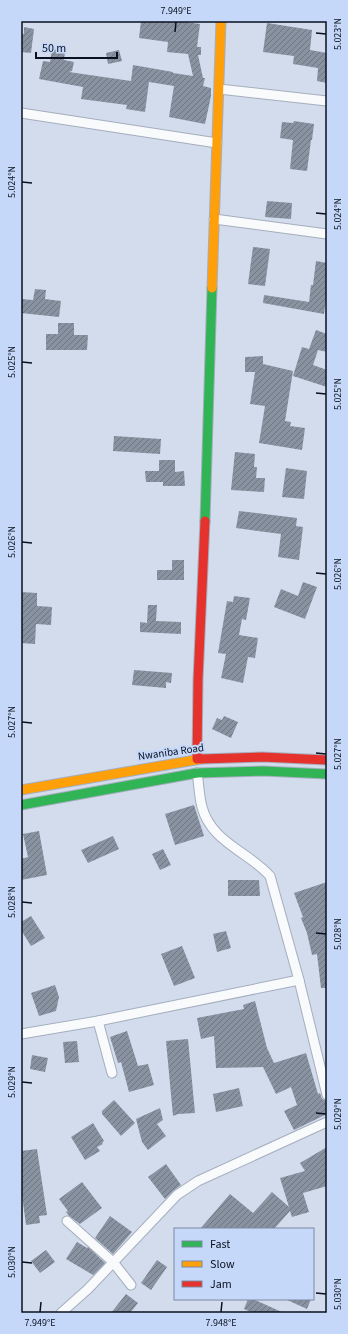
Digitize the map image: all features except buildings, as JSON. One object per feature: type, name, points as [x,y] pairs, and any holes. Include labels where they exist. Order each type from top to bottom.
[{"type":"street","points":[[196,759],[208,455],[221,21]]},
{"type":"street","points":[[219,89],[327,101]]},
{"type":"street","points":[[21,113],[217,143]]},
{"type":"street","points":[[214,219],[327,234]]},
{"type":"street","name":"Nwaniba Road","points":[[21,790],[196,759],[262,757],[327,760]]},
{"type":"street","points":[[21,804],[197,774],[263,771],[327,774]]},
{"type":"street","points":[[197,774],[202,808],[208,822],[218,836],[264,868],[270,876],[299,980],[327,1095]]},
{"type":"street","points":[[21,1034],[98,1021],[299,980]]},
{"type":"street","points":[[98,1021],[112,1073]]},
{"type":"street","points":[[61,1313],[88,1289],[177,1195],[193,1184],[327,1122]]},
{"type":"street","points":[[67,1221],[113,1262],[131,1285]]},
{"type":"traffic: fast","points":[[205,521],[212,288]]},
{"type":"traffic: fast","points":[[21,805],[197,773],[263,771],[327,774]]},
{"type":"traffic: slow","points":[[212,288],[221,21]]},
{"type":"traffic: slow","points":[[21,790],[201,759]]},
{"type":"traffic: jam","points":[[197,759],[198,680],[205,521]]},
{"type":"traffic: jam","points":[[201,759],[262,757],[327,760]]}]
